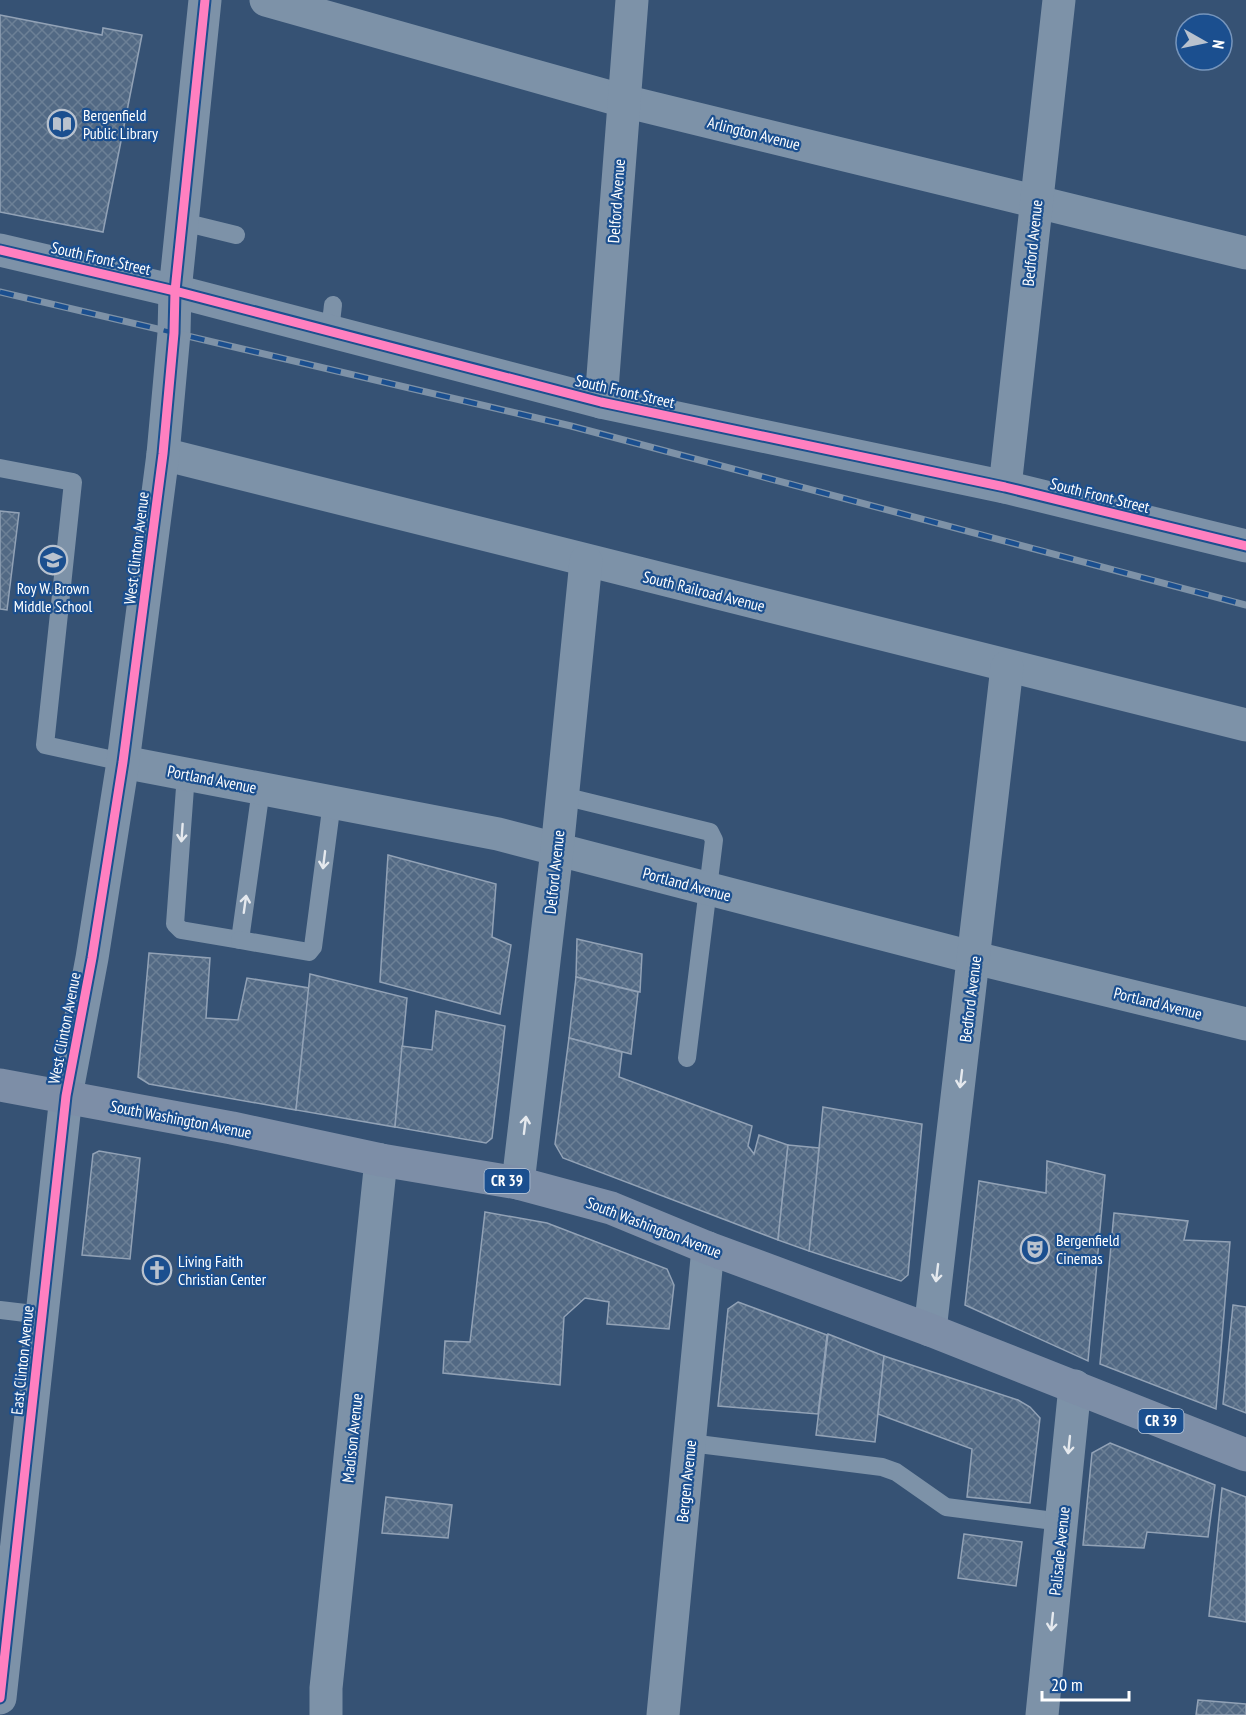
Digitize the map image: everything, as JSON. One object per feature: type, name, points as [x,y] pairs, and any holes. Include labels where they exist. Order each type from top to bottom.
[{"type":"main road","name":"South Washington Avenue","points":[[0,1085],[66,1096],[381,1160],[518,1183],[611,1208],[708,1248],[1075,1386],[1246,1455]]},
{"type":"street","name":"West Clinton Avenue","points":[[66,1096],[92,958],[123,762],[163,454],[174,333],[175,291],[205,0]]},
{"type":"street","name":"Arlington Avenue","points":[[266,0],[624,101],[1246,253]]},
{"type":"street","name":"Delford Avenue","points":[[601,402],[632,0]]},
{"type":"street","name":"Bedford Avenue","points":[[1005,487],[1059,0]]},
{"type":"street","name":"South Front Street","points":[[0,250],[175,291],[332,318],[601,402],[1005,487],[1246,546]]},
{"type":"street","name":"South Railroad Avenue","points":[[163,454],[1246,725]]},
{"type":"street","name":"Delford Avenue","points":[[518,1183],[557,850],[586,561]]},
{"type":"street","name":"Bedford Avenue","points":[[930,1330],[1007,667]]},
{"type":"street","name":"Portland Avenue","points":[[123,762],[498,834],[975,958],[1246,1024]]},
{"type":"street","name":"East Clinton Avenue","points":[[0,1698],[3,1652],[66,1096]]},
{"type":"street","name":"Madison Avenue","points":[[326,1715],[326,1688],[381,1160]]},
{"type":"street","name":"Bergen Avenue","points":[[663,1715],[708,1248]]},
{"type":"street","name":"Palisade Avenue","points":[[1042,1715],[1075,1386]]},
{"type":"lane","points":[[183,222],[236,235]]},
{"type":"lane","points":[[0,468],[73,482],[45,745],[123,762]]},
{"type":"lane","points":[[186,774],[176,924],[181,930],[309,952],[313,947],[332,802]]},
{"type":"lane","points":[[240,940],[261,789]]},
{"type":"lane","points":[[562,796],[710,832],[714,840],[687,1058]]},
{"type":"lane","points":[[0,1310],[42,1315]]},
{"type":"lane","points":[[690,1443],[882,1467],[896,1472],[946,1506],[956,1510],[1062,1522]]},
{"type":"building","name":"Bergenfield Public Library","points":[[0,15],[102,35],[103,28],[142,35],[103,232],[0,212]]},
{"type":"building","points":[[0,511],[19,513],[7,610],[0,609]]},
{"type":"building","points":[[388,855],[496,884],[492,937],[511,945],[500,1014],[380,982]]},
{"type":"building","points":[[577,939],[642,954],[640,992],[576,977]]},
{"type":"building","points":[[149,953],[210,958],[206,1018],[238,1020],[247,978],[309,988],[296,1110],[149,1084],[138,1077]]},
{"type":"building","points":[[310,974],[407,998],[395,1127],[296,1110]]},
{"type":"building","points":[[576,977],[638,992],[631,1054],[569,1038]]},
{"type":"building","points":[[436,1011],[505,1026],[492,1138],[486,1143],[395,1127],[402,1046],[432,1050]]},
{"type":"building","points":[[569,1038],[622,1052],[619,1077],[752,1126],[748,1146],[754,1154],[759,1135],[788,1145],[778,1240],[563,1158],[555,1144]]},
{"type":"building","points":[[823,1107],[922,1124],[908,1275],[901,1281],[809,1251]]},
{"type":"building","points":[[788,1145],[819,1148],[809,1251],[778,1240]]},
{"type":"building","points":[[99,1151],[140,1158],[130,1259],[82,1255],[93,1154]]},
{"type":"building","name":"Bergenfield Cinemas","points":[[1047,1161],[1105,1175],[1088,1361],[965,1305],[979,1181],[1046,1193]]},
{"type":"building","points":[[485,1212],[547,1223],[667,1269],[674,1285],[669,1329],[607,1324],[609,1302],[585,1298],[564,1317],[560,1385],[443,1373],[445,1341],[470,1342]]},
{"type":"building","points":[[1114,1213],[1188,1221],[1184,1240],[1230,1242],[1216,1409],[1100,1364]]},
{"type":"building","points":[[738,1302],[827,1335],[818,1414],[718,1406],[728,1309]]},
{"type":"building","points":[[1233,1305],[1246,1307],[1246,1413],[1223,1404]]},
{"type":"building","points":[[828,1334],[884,1356],[875,1442],[816,1435]]},
{"type":"building","points":[[884,1356],[1018,1400],[1030,1407],[1040,1418],[1030,1503],[967,1497],[972,1449],[878,1414]]},
{"type":"building","points":[[1110,1443],[1215,1485],[1208,1537],[1147,1532],[1144,1548],[1083,1545],[1092,1453]]},
{"type":"building","points":[[1222,1488],[1246,1497],[1246,1622],[1209,1616]]},
{"type":"building","points":[[386,1497],[452,1505],[448,1538],[382,1533]]},
{"type":"building","points":[[964,1534],[1022,1542],[1016,1586],[958,1578]]},
{"type":"building","points":[[1198,1700],[1246,1704],[1246,1715],[1196,1715]]},
{"type":"railway","points":[[0,292],[571,426],[1246,605]]},
{"type":"cycle path","points":[[0,1698],[66,1096],[92,958],[123,762],[163,454],[174,333],[175,291],[205,0]]},
{"type":"cycle path","points":[[0,250],[175,291],[601,402],[1005,487],[1246,546]]},
{"type":"place","name":"Bergenfield Public Library","points":[[62,124]]},
{"type":"place","name":"Roy W. Brown Middle School","points":[[53,560]]},
{"type":"place","name":"Bergenfield Cinemas","points":[[1035,1249]]},
{"type":"place","name":"Living Faith Christian Center","points":[[157,1270]]}]
